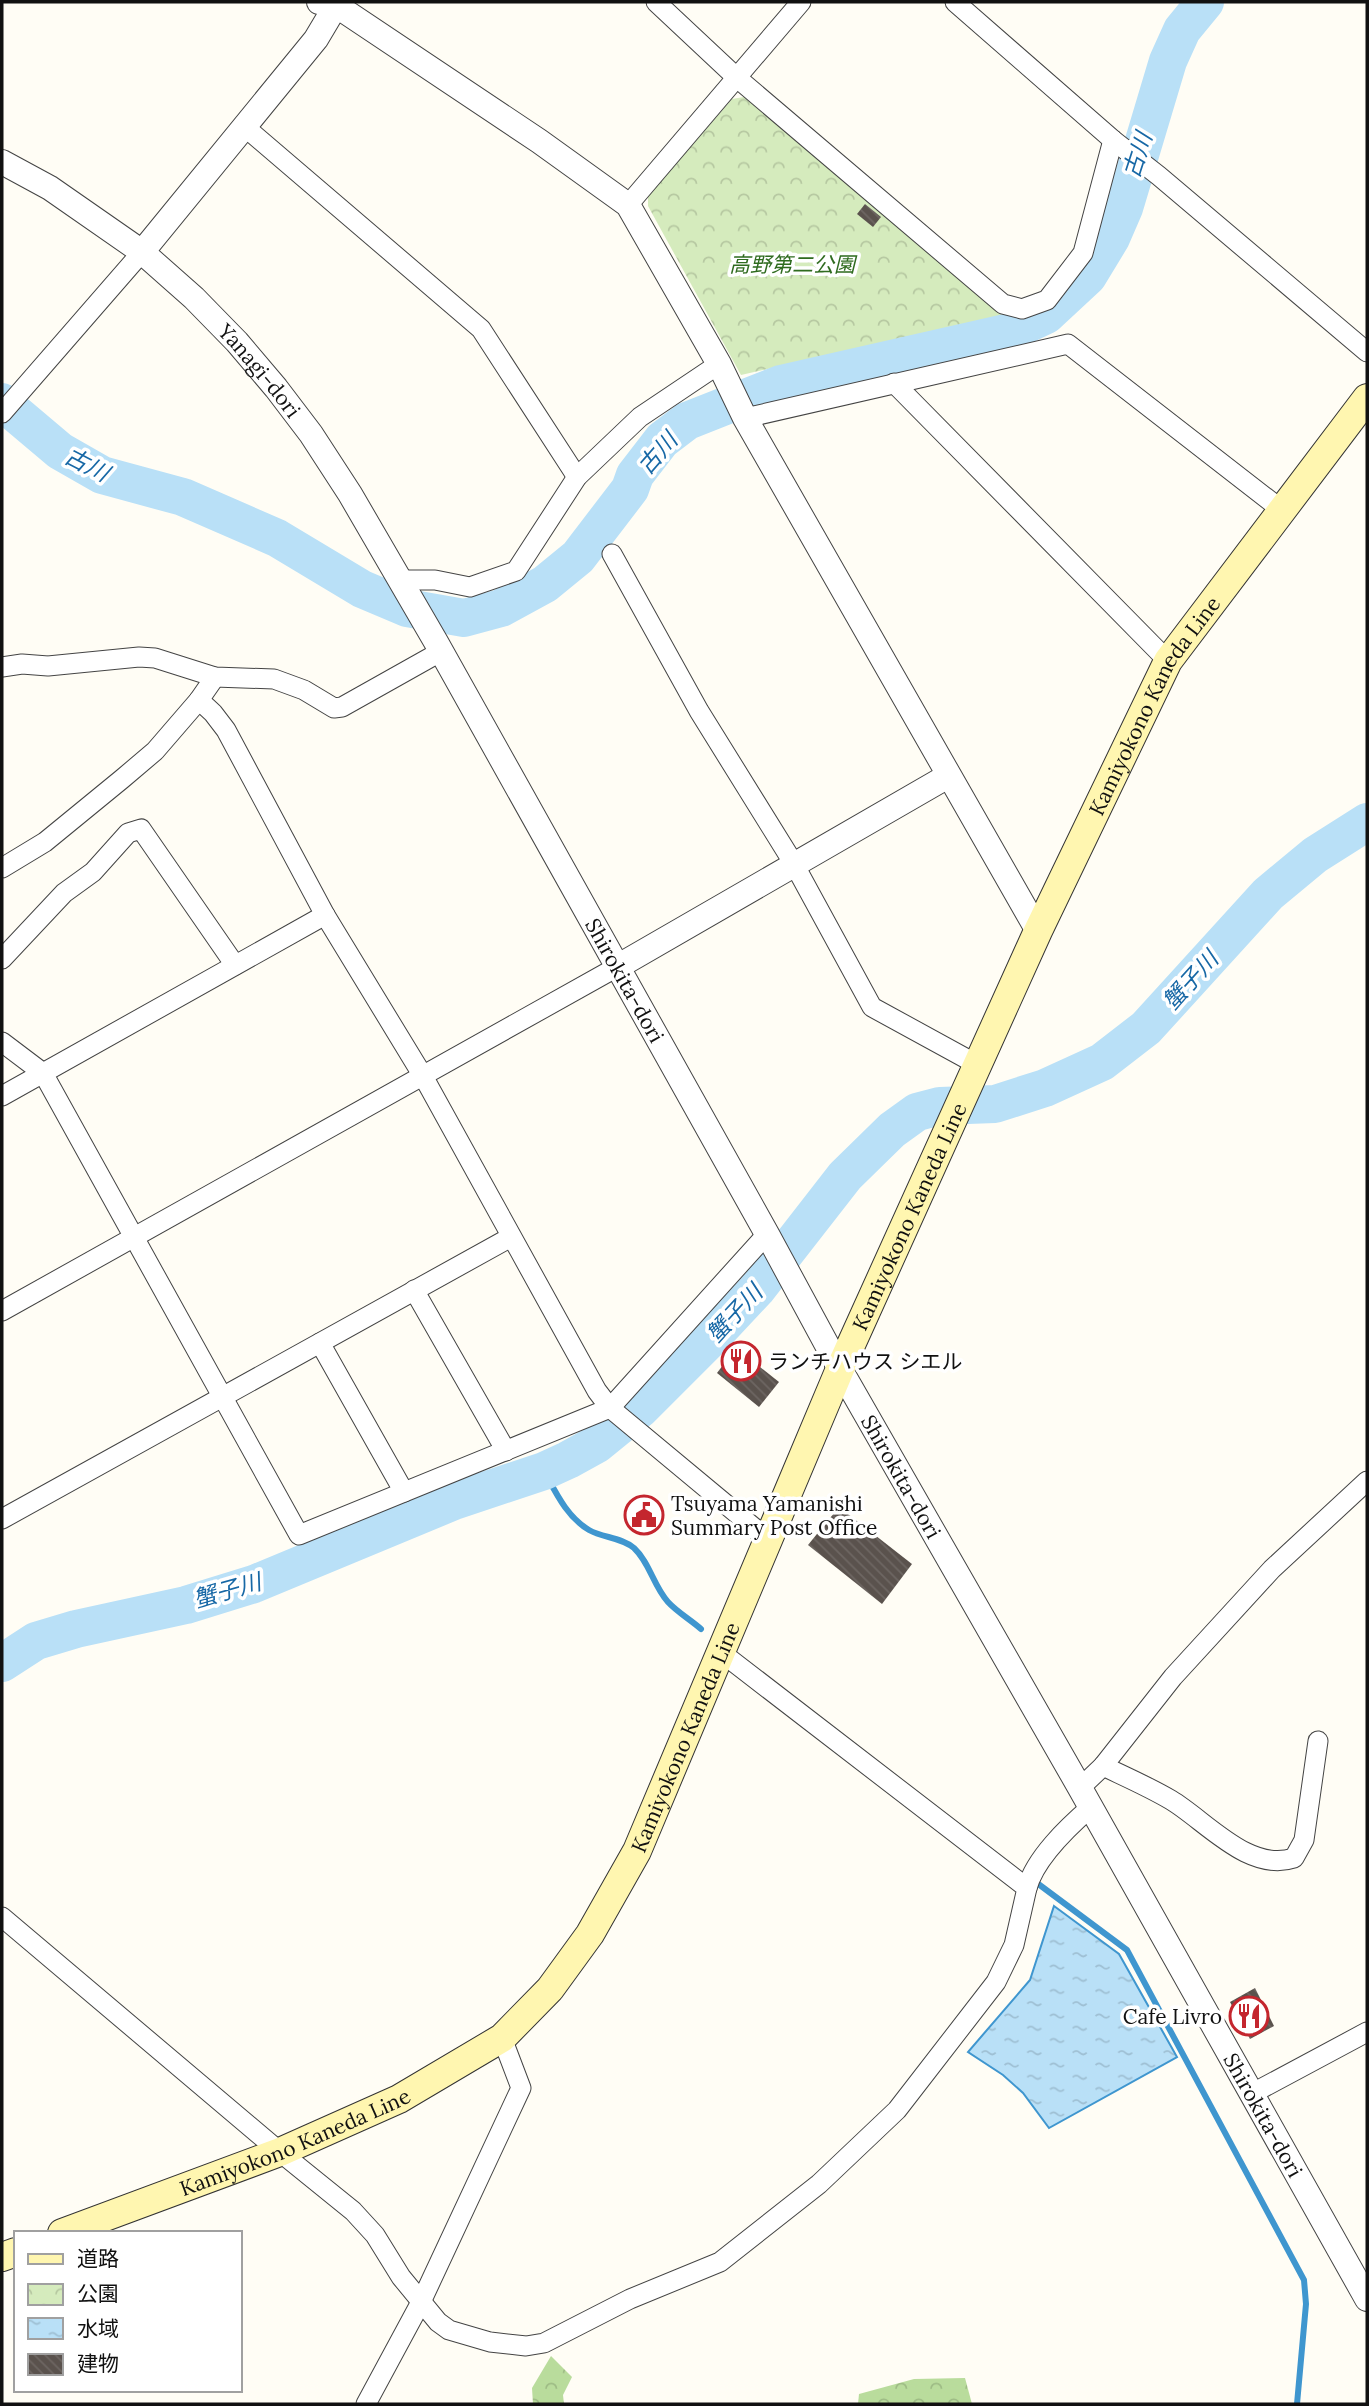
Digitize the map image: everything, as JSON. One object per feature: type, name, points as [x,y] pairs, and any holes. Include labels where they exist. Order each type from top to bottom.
[{"type":"main road","name":"Kamiyokono Kaneda Line","points":[[67,2231],[280,2152],[399,2099],[502,2038],[550,1989],[590,1934],[637,1852],[770,1541],[840,1369],[1038,931],[1168,661],[1367,398]]},
{"type":"street","points":[[656,2],[736,78],[1003,304],[1022,309],[1047,300],[1083,253],[1113,140]]},
{"type":"street","points":[[628,205],[801,2]]},
{"type":"street","points":[[955,2],[1113,140],[1367,352]]},
{"type":"street","points":[[2,413],[142,253],[316,39],[331,3],[539,141],[628,205],[719,364],[745,418],[1038,931]]},
{"type":"street","points":[[245,127],[481,328],[578,477]]},
{"type":"street","name":"Yanagi-dori","points":[[2,162],[50,188],[142,253],[194,298],[237,342],[311,434],[350,494],[438,647]]},
{"type":"street","points":[[745,418],[1068,344],[1283,511]]},
{"type":"street","points":[[400,582],[435,580],[470,587],[516,571],[578,477],[640,417],[719,364]]},
{"type":"street","points":[[894,383],[1168,661]]},
{"type":"street","points":[[612,554],[699,711],[793,864],[872,1007],[973,1077]]},
{"type":"street","points":[[2,667],[22,664],[48,666],[139,657],[155,659],[215,677],[274,679],[304,691],[334,708],[342,707],[438,647]]},
{"type":"street","name":"Shirokita-dori","points":[[438,647],[840,1369],[1367,2299]]},
{"type":"street","points":[[2,868],[44,842],[155,751],[215,677]]},
{"type":"street","points":[[199,700],[226,730],[325,915],[423,1076],[597,1391],[610,1408],[770,1541]]},
{"type":"street","points":[[2,1311],[617,967],[948,776]]},
{"type":"street","points":[[2,959],[64,892],[93,872],[128,833],[141,829],[235,965]]},
{"type":"street","points":[[2,1096],[325,915]]},
{"type":"street","points":[[2,1042],[43,1073],[299,1535],[610,1408],[769,1238]]},
{"type":"street","points":[[2,1519],[511,1237]]},
{"type":"street","points":[[414,1290],[506,1451]]},
{"type":"street","points":[[320,1343],[404,1492]]},
{"type":"street","points":[[2,1917],[353,2211],[438,2322],[449,2330],[490,2342],[526,2346],[544,2343],[630,2299],[720,2262],[819,2185],[897,2110],[996,1982],[1014,1945],[1027,1888],[1035,1867],[1076,1820],[1103,1766],[1173,1677],[1254,1589],[1367,1481]]},
{"type":"street","points":[[721,1656],[731,1660],[1027,1888]]},
{"type":"street","points":[[1103,1766],[1174,1802],[1236,1847],[1265,1860],[1280,1863],[1294,1858],[1304,1840],[1318,1741]]},
{"type":"street","points":[[1252,2093],[1367,2032]]},
{"type":"street","points":[[366,2404],[421,2302],[521,2088],[502,2038]]},
{"type":"green space","name":"高野第二公園","points":[[744,97],[1003,316],[741,375],[648,206],[648,196],[732,99]]},
{"type":"green space","points":[[551,2356],[572,2377],[563,2395],[564,2404],[533,2404],[532,2388]]},
{"type":"green space","points":[[965,2378],[972,2404],[858,2404],[859,2394],[914,2379]]},
{"type":"water","points":[[1054,1906],[1119,1954],[1177,2057],[1049,2128],[1023,2093],[1003,2075],[968,2052],[1030,1980]]},
{"type":"building","points":[[865,204],[881,217],[873,227],[857,214]]},
{"type":"building","points":[[736,1348],[779,1382],[759,1407],[717,1373]]},
{"type":"building","points":[[839,1507],[912,1564],[882,1604],[808,1545]]},
{"type":"building","points":[[1255,1988],[1274,2026],[1250,2039],[1230,2002]]},
{"type":"waterway","name":"古川","points":[[2,402],[60,451],[102,475],[183,497],[277,538],[362,589],[407,608],[464,618],[501,608],[545,584],[578,557],[630,489],[635,475],[662,440],[687,421],[781,384],[1010,332],[1046,315],[1088,276],[1111,238],[1124,208],[1168,61],[1182,30],[1205,2]]},
{"type":"waterway","name":"蟹子川","points":[[2,1663],[36,1641],[76,1629],[186,1605],[254,1584],[454,1501],[544,1471],[597,1444],[640,1409],[713,1336],[757,1289],[845,1176],[892,1130],[917,1112],[940,1106],[995,1104],[1045,1088],[1102,1062],[1146,1028],[1268,894],[1315,855],[1367,822]]},
{"type":"waterway","points":[[544,1471],[574,1518],[589,1530],[634,1548],[668,1602],[701,1629]]},
{"type":"waterway","points":[[1037,1883],[1127,1950],[1304,2280],[1306,2304],[1297,2404]]},
{"type":"place","name":"ランチハウス シエル","points":[[741,1361]]},
{"type":"place","name":"Tsuyama Yamanishi Summary Post Office","points":[[644,1515]]},
{"type":"place","name":"Cafe Livro","points":[[1249,2016]]}]
